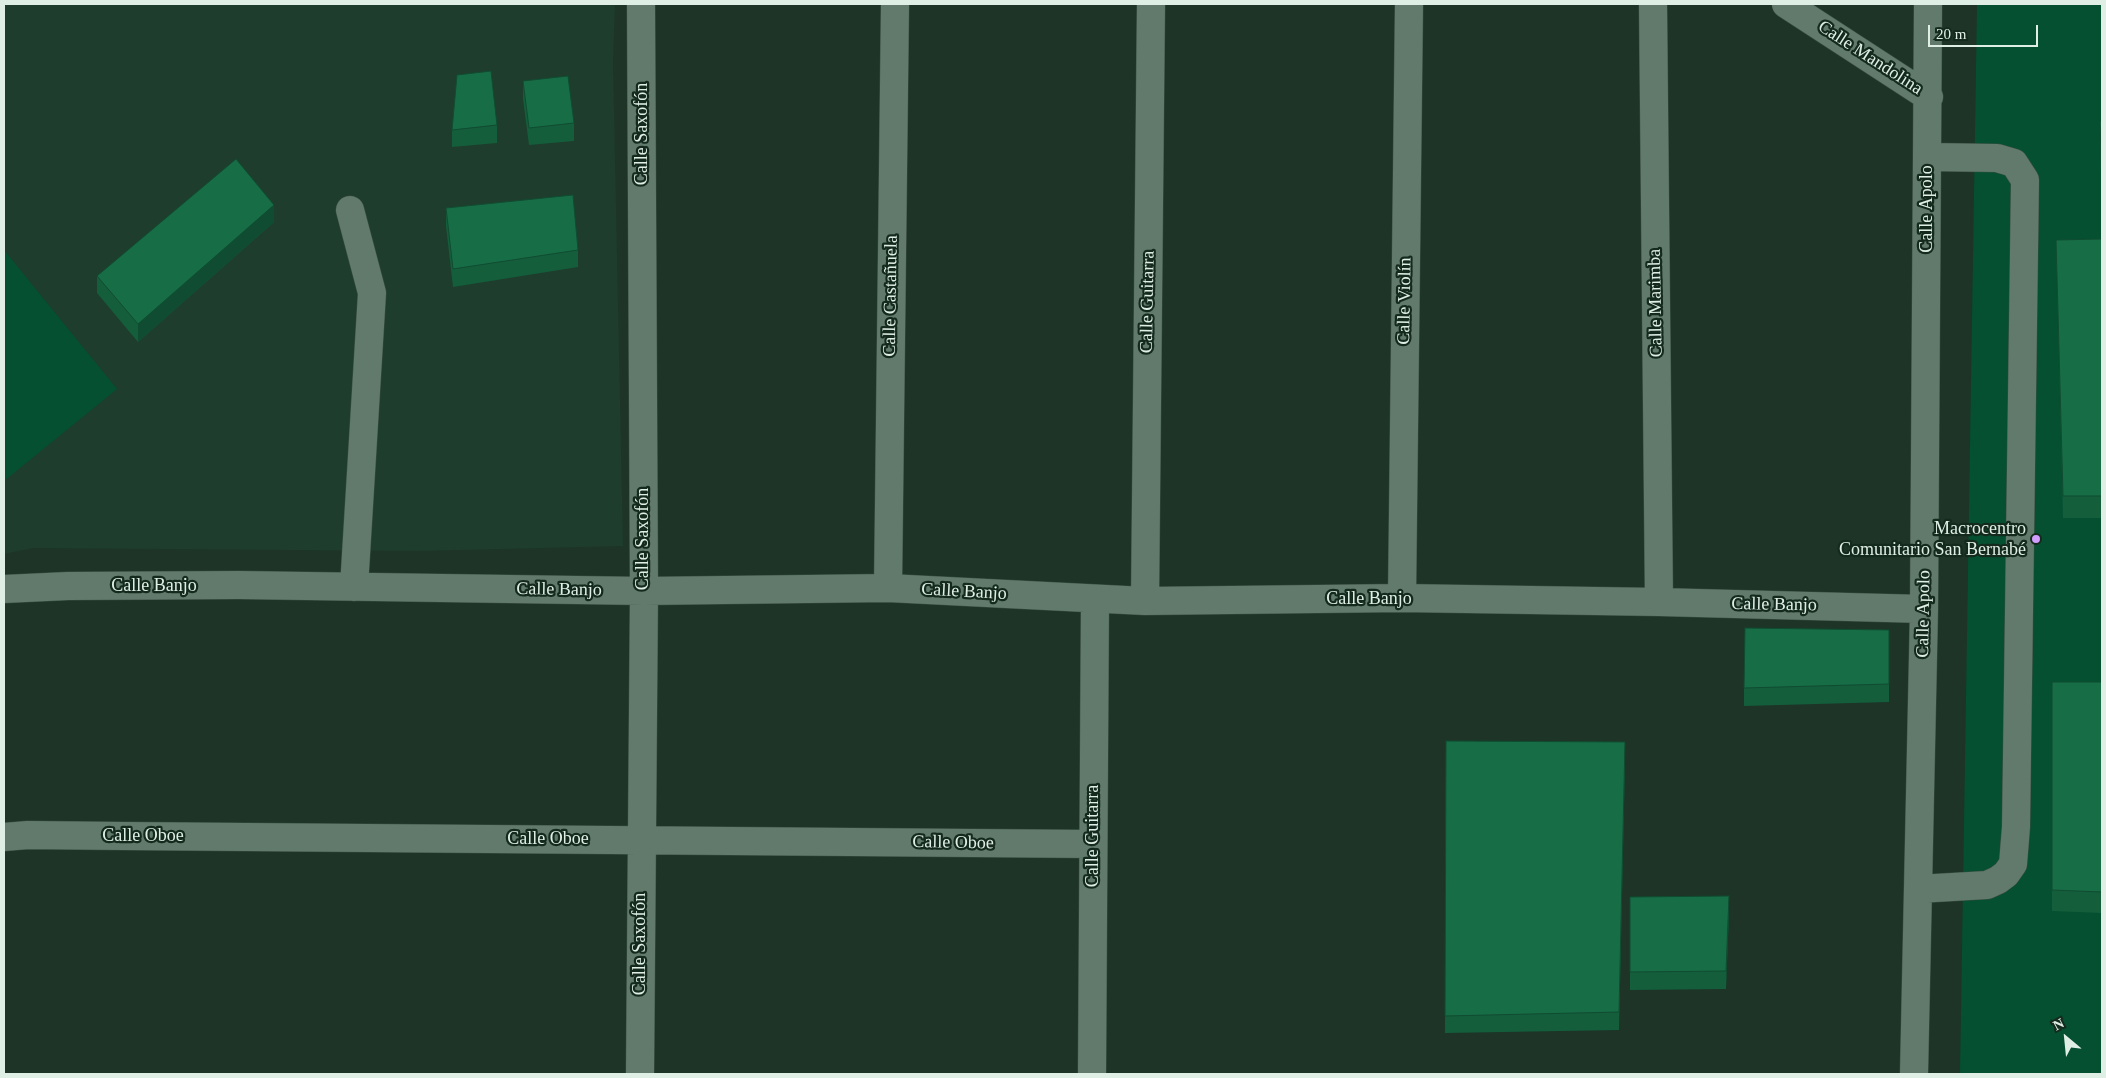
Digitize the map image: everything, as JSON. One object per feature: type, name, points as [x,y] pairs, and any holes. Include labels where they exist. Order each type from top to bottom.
[{"type":"street","name":"Calle Saxofón","points":[[640,1074],[640,840],[644,591],[641,4]]},
{"type":"street","name":"Calle Castañuela","points":[[888,588],[895,4]]},
{"type":"street","name":"Calle Guitarra","points":[[1145,600],[1151,4]]},
{"type":"street","name":"Calle Violín","points":[[1402,598],[1409,4]]},
{"type":"street","name":"Calle Marimba","points":[[1653,4],[1658,602]]},
{"type":"street","name":"Calle Mandolina","points":[[1786,4],[1929,96]]},
{"type":"street","name":"Calle Apolo","points":[[1914,1074],[1924,609],[1929,96],[1928,4]]},
{"type":"street","points":[[1918,889],[1987,885],[2006,874],[2013,864],[2016,827],[2025,200],[2025,180],[2014,163],[1997,158],[1928,157]]},
{"type":"street","points":[[350,210],[372,293],[354,587]]},
{"type":"street","name":"Calle Banjo","points":[[4,589],[68,586],[239,585],[644,591],[888,588],[1095,599],[1402,598],[1924,609]]},
{"type":"street","name":"Calle Guitarra","points":[[1092,1074],[1095,599]]},
{"type":"street","name":"Calle Oboe","points":[[4,837],[28,835],[1093,844]]},
{"type":"shaded area","points":[[4,4],[615,4],[613,61],[623,546],[419,551],[33,548],[4,554]]},
{"type":"green space","name":"Macrocentro Comunitario San Bernabé","points":[[1977,4],[2102,4],[2102,1074],[1960,1074]]},
{"type":"green space","points":[[4,250],[117,389],[4,481]]},
{"type":"building","points":[[491,71],[497,125],[452,130],[457,75]]},
{"type":"building","points":[[568,76],[574,123],[529,128],[523,81]]},
{"type":"building","points":[[2100,121],[2102,121],[2102,188]]},
{"type":"building","points":[[236,159],[274,205],[138,324],[97,276]]},
{"type":"building","points":[[573,195],[578,250],[453,269],[446,208]]},
{"type":"building","points":[[2102,239],[2102,496],[2063,496],[2056,240]]},
{"type":"building","points":[[1745,628],[1889,630],[1889,684],[1744,688]]},
{"type":"building","points":[[2052,682],[2102,682],[2102,892],[2052,890]]},
{"type":"building","points":[[1446,741],[1625,742],[1619,1012],[1445,1016]]},
{"type":"building","points":[[1729,896],[1726,971],[1630,972],[1630,897]]},
{"type":"place","name":"Macrocentro Comunitario San Bernabé","points":[[2036,539]]}]
